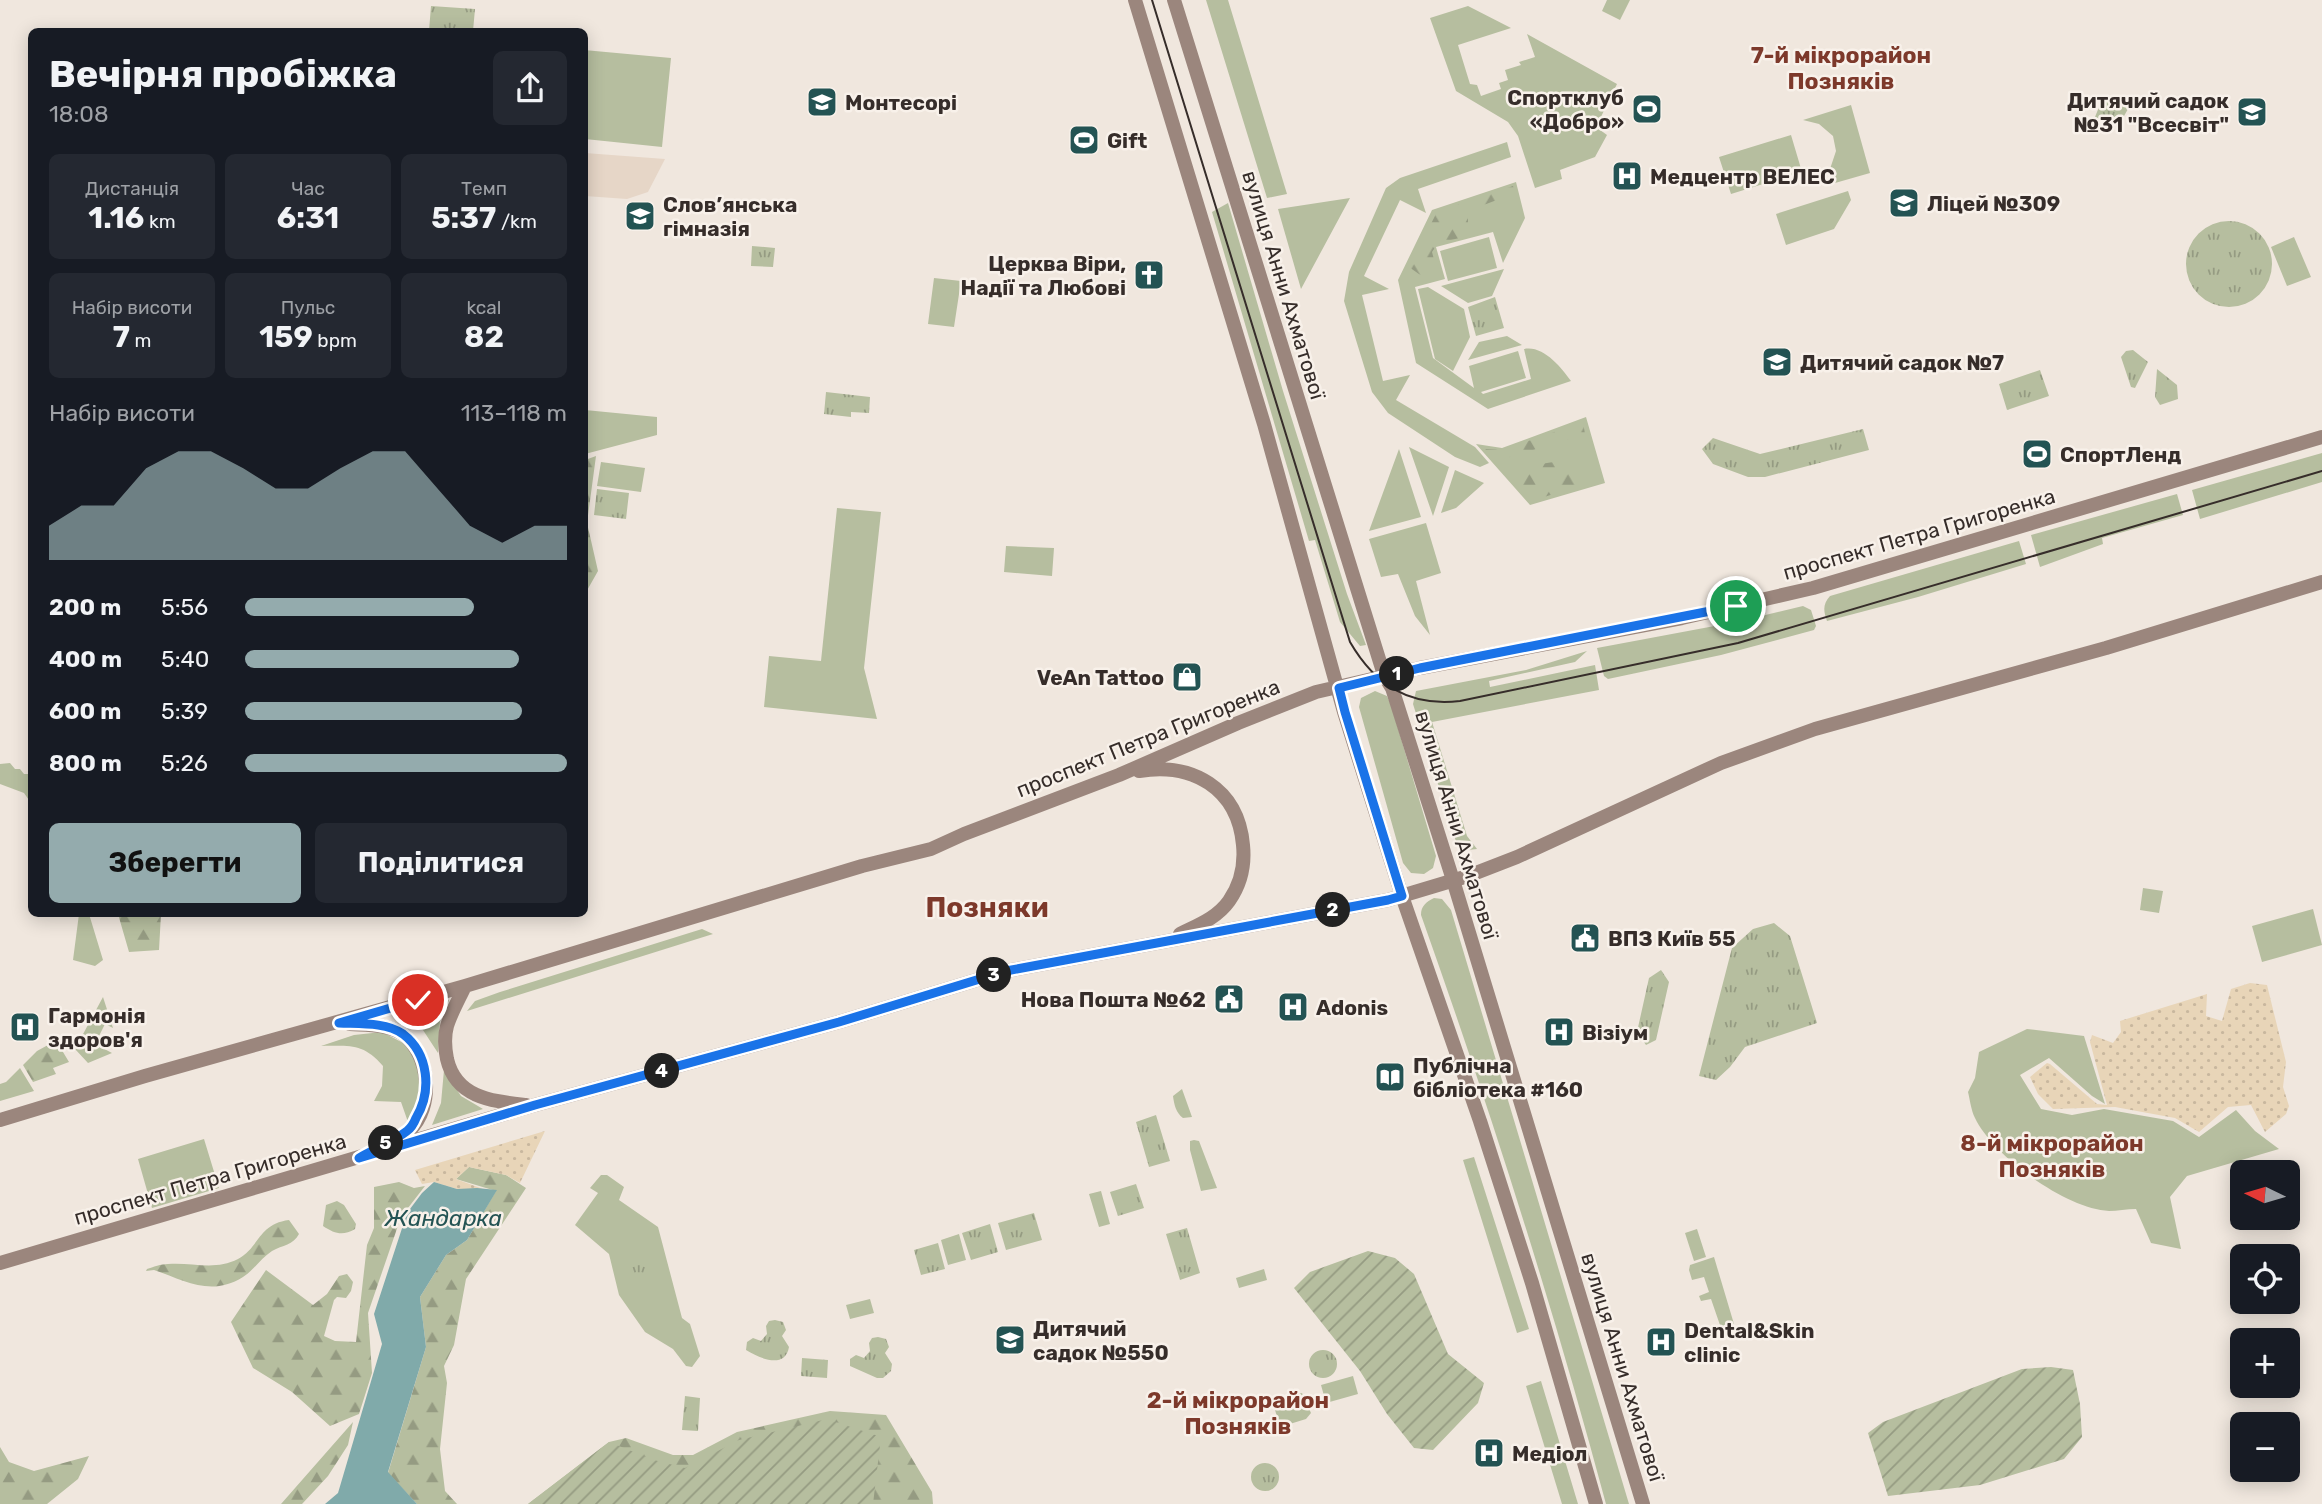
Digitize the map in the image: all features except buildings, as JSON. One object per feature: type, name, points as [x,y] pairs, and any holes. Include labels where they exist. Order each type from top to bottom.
[{"type":"main road","points":[[1135,0],[1260,411],[1345,712],[1402,896],[1480,1121],[1532,1283],[1596,1504]]},
{"type":"main road","name":"вулиця Анни Ахматової","points":[[1174,0],[1385,677],[1392,688],[1453,880],[1643,1504]]},
{"type":"main road","name":"проспект Петра Григоренка","points":[[0,1120],[145,1076],[465,986],[862,866],[931,849],[1121,774],[1316,692],[1535,645],[1682,618],[1813,588],[2322,437]]},
{"type":"main road","name":"проспект Петра Григоренка","points":[[0,1263],[535,1105],[839,1022],[1006,971],[1402,896],[1517,857],[1721,764],[1815,729],[2106,648],[2322,582]]},
{"type":"main road","points":[[1121,774],[1174,768],[1194,774],[1209,783],[1230,803],[1240,828],[1244,860],[1240,882],[1228,903],[1211,919],[1163,943]]},
{"type":"main road","points":[[465,986],[447,1026],[445,1047],[450,1069],[460,1086],[478,1097],[535,1105]]},
{"type":"main road","points":[[339,1023],[381,1026],[401,1033],[416,1047],[424,1066],[427,1087],[421,1110],[409,1130],[359,1158]]},
{"type":"green space","points":[[1206,0],[1228,0],[1287,194],[1267,198]]},
{"type":"green space","points":[[1607,0],[1630,0],[1620,20],[1602,11]]},
{"type":"green space","points":[[431,6],[475,9],[473,28],[429,28]]},
{"type":"green space","points":[[1468,6],[1511,28],[1458,45],[1470,84],[1477,85],[1481,96],[1501,89],[1499,83],[1508,80],[1505,70],[1535,57],[1527,34],[1617,84],[1596,127],[1607,135],[1595,157],[1560,170],[1562,179],[1535,188],[1518,136],[1508,122],[1456,91],[1430,18]]},
{"type":"green space","points":[[588,50],[671,58],[662,147],[588,139]]},
{"type":"green space","points":[[2109,96],[2128,109],[2124,116],[2106,124],[2095,117],[2103,97]]},
{"type":"green space","points":[[1851,105],[1870,173],[1835,183],[1830,169],[1836,151],[1833,136],[1819,124],[1803,120]]},
{"type":"green space","points":[[1791,135],[1802,172],[1731,194],[1719,157]]},
{"type":"green space","points":[[1507,142],[1511,157],[1418,189],[1426,213],[1400,200],[1364,276],[1389,289],[1362,295],[1383,381],[1410,375],[1396,400],[1475,447],[1489,463],[1480,467],[1455,457],[1388,413],[1372,392],[1344,301],[1349,272],[1386,188],[1400,178]]},
{"type":"green space","points":[[1516,182],[1525,218],[1503,263],[1493,232],[1436,247],[1445,279],[1415,287],[1433,358],[1474,388],[1469,366],[1518,351],[1526,378],[1481,392],[1483,394],[1531,379],[1524,349],[1538,350],[1545,354],[1571,381],[1488,409],[1416,363],[1398,280],[1432,210]]},
{"type":"green space","points":[[1513,186],[1515,193],[1468,211],[1468,236],[1438,243],[1432,252],[1438,275],[1426,279],[1409,267],[1437,212]]},
{"type":"green space","points":[[1848,191],[1851,200],[1834,229],[1786,245],[1776,214]]},
{"type":"green space","points":[[1350,198],[1301,289],[1278,209]]},
{"type":"green space","points":[[1228,203],[1283,391],[1347,594],[1366,645],[1360,646],[1340,622],[1315,540],[1309,541],[1212,212]]},
{"type":"green space","points":[[2229,221],[2253,228],[2265,240],[2272,264],[2265,288],[2253,300],[2229,307],[2205,300],[2193,288],[2186,264],[2193,240],[2205,228]]},
{"type":"green space","points":[[1489,237],[1497,268],[1448,281],[1440,251]]},
{"type":"green space","points":[[2294,237],[2311,277],[2287,286],[2271,247]]},
{"type":"green space","points":[[752,246],[775,248],[773,267],[751,266]]},
{"type":"green space","points":[[1504,269],[1492,296],[1468,303],[1441,286]]},
{"type":"green space","points":[[934,278],[961,281],[954,327],[928,324]]},
{"type":"green space","points":[[1428,287],[1464,309],[1470,337],[1453,371],[1435,359],[1418,289]]},
{"type":"green space","points":[[1495,297],[1504,328],[1476,336],[1468,307]]},
{"type":"green space","points":[[1507,336],[1522,345],[1468,360],[1479,342]]},
{"type":"green space","points":[[2133,350],[2148,362],[2135,388],[2131,387],[2121,357],[2126,351]]},
{"type":"green space","points":[[2157,369],[2177,385],[2178,399],[2160,405],[2155,397]]},
{"type":"green space","points":[[2040,370],[2049,396],[2007,410],[1999,384]]},
{"type":"green space","points":[[826,392],[870,397],[869,413],[851,412],[851,417],[824,414]]},
{"type":"green space","points":[[588,410],[657,417],[657,435],[588,453]]},
{"type":"green space","points":[[1586,417],[1605,483],[1530,505],[1476,444],[1502,448]]},
{"type":"green space","points":[[1583,422],[1585,434],[1497,461],[1485,449],[1502,450]]},
{"type":"green space","points":[[1863,429],[1869,450],[1765,477],[1748,477],[1713,464],[1702,449],[1713,438],[1760,454]]},
{"type":"green space","points":[[1409,447],[1449,467],[1433,516]]},
{"type":"green space","points":[[1399,449],[1421,517],[1369,531]]},
{"type":"green space","points":[[2322,453],[2322,482],[2200,519],[2192,490]]},
{"type":"green space","points":[[596,456],[588,516],[588,459]]},
{"type":"green space","points":[[1560,461],[1581,485],[1532,501],[1507,474],[1534,465]]},
{"type":"green space","points":[[601,462],[645,468],[641,492],[597,486]]},
{"type":"green space","points":[[1455,470],[1484,483],[1456,508],[1441,513]]},
{"type":"green space","points":[[597,489],[629,493],[626,519],[594,515]]},
{"type":"green space","points":[[2177,494],[2183,515],[2102,538],[2103,544],[2040,567],[2031,535]]},
{"type":"green space","points":[[837,508],[881,512],[864,668],[877,719],[764,707],[769,656],[821,661]]},
{"type":"green space","points":[[1426,523],[1441,573],[1416,581],[1430,635],[1415,616],[1398,574],[1381,577],[1369,539]]},
{"type":"green space","points":[[588,527],[598,571],[588,589]]},
{"type":"green space","points":[[2019,541],[2026,564],[1827,621],[1824,607],[1830,596]]},
{"type":"green space","points":[[1006,546],[1054,548],[1052,576],[1004,572]]},
{"type":"green space","points":[[1803,606],[1811,610],[1816,626],[1814,630],[1721,655],[1608,679],[1604,676],[1597,648],[1736,622]]},
{"type":"green space","points":[[1587,651],[1575,662],[1489,681],[1490,687],[1595,665],[1599,690],[1432,722],[1467,836],[1477,849],[1459,851],[1413,704],[1416,691],[1526,670]]},
{"type":"green space","points":[[1375,691],[1387,696],[1391,705],[1436,856],[1433,868],[1424,874],[1411,873],[1403,863],[1359,707],[1361,698]]},
{"type":"green space","points":[[10,763],[15,769],[28,774],[28,799],[24,793],[0,784],[0,764]]},
{"type":"green space","points":[[2143,888],[2163,891],[2159,913],[2140,910]]},
{"type":"green space","points":[[1434,898],[1442,899],[1451,910],[1629,1504],[1606,1504],[1520,1208],[1421,915],[1424,905]]},
{"type":"green space","points":[[2313,909],[2322,945],[2262,962],[2252,926]]},
{"type":"green space","points":[[79,917],[90,917],[103,960],[95,966],[73,960]]},
{"type":"green space","points":[[119,917],[161,917],[159,950],[129,952]]},
{"type":"green space","points":[[1774,923],[1790,936],[1817,1023],[1745,1047],[1716,1080],[1699,1076],[1732,948],[1753,929]]},
{"type":"green space","points":[[702,929],[713,934],[467,1011],[475,1001],[500,992]]},
{"type":"green space","points":[[1661,970],[1669,982],[1656,1040],[1646,1045],[1637,1032],[1649,978]]},
{"type":"green space","points":[[103,997],[113,1028],[105,1024],[95,1044],[112,1053],[88,1063],[75,1049]]},
{"type":"green space","points":[[449,1000],[440,1021],[438,1053],[421,1027],[398,1016]]},
{"type":"green space","points":[[2027,1029],[2084,1036],[2105,1104],[2049,1058],[2020,1075],[2041,1109],[2072,1115],[2104,1109],[2173,1121],[2199,1137],[2236,1110],[2255,1131],[2279,1149],[2242,1160],[2230,1160],[2230,1163],[2187,1176],[2170,1197],[2181,1249],[2151,1243],[2136,1209],[2109,1211],[2072,1201],[2033,1178],[1997,1148],[1975,1118],[1968,1092],[1975,1078],[1979,1052]]},
{"type":"green space","points":[[382,1032],[411,1047],[419,1060],[422,1096],[408,1122],[401,1102],[374,1101],[382,1086],[383,1066],[376,1059],[355,1047],[321,1046],[354,1035]]},
{"type":"green space","points":[[48,1045],[60,1047],[69,1062],[53,1068],[56,1074],[33,1082],[23,1065],[37,1051]]},
{"type":"green space","points":[[20,1068],[34,1091],[0,1101],[0,1084],[6,1082]]},
{"type":"green space","points":[[444,1070],[461,1096],[483,1109],[432,1125],[441,1103]]},
{"type":"green space","points":[[1182,1089],[1192,1117],[1183,1118],[1176,1108],[1173,1096]]},
{"type":"green space","points":[[1156,1115],[1170,1161],[1149,1167],[1136,1122]]},
{"type":"green space","points":[[204,1139],[219,1188],[152,1208],[138,1159]]},
{"type":"green space","points":[[1190,1141],[1199,1141],[1217,1188],[1201,1191],[1190,1150]]},
{"type":"green space","points":[[1474,1157],[1529,1329],[1517,1333],[1463,1160]]},
{"type":"green space","points":[[469,1167],[506,1175],[526,1188],[466,1279],[454,1345],[444,1366],[447,1383],[440,1449],[445,1491],[457,1504],[417,1504],[388,1473],[426,1347],[420,1297],[446,1255],[467,1240],[496,1191],[456,1179]]},
{"type":"green space","points":[[601,1175],[607,1175],[624,1187],[619,1200],[658,1227],[682,1318],[690,1324],[700,1356],[692,1367],[686,1366],[673,1349],[645,1332],[619,1295],[609,1254],[575,1225],[598,1193],[590,1188]]},
{"type":"green space","points":[[399,1182],[414,1188],[425,1186],[401,1217],[368,1313],[372,1373],[359,1414],[330,1426],[292,1392],[253,1368],[231,1322],[266,1270],[313,1305],[327,1294],[339,1276],[347,1274],[353,1282],[351,1291],[346,1298],[337,1297],[334,1300],[324,1336],[335,1341],[356,1342],[367,1245],[374,1228],[374,1187]]},
{"type":"green space","points":[[1136,1184],[1144,1208],[1118,1216],[1110,1192]]},
{"type":"green space","points":[[1101,1191],[1110,1224],[1099,1227],[1089,1194]]},
{"type":"green space","points":[[337,1201],[344,1205],[356,1224],[355,1229],[347,1233],[331,1231],[323,1226],[326,1205]]},
{"type":"green space","points":[[1034,1213],[1042,1240],[1006,1250],[998,1223]]},
{"type":"green space","points":[[289,1220],[299,1234],[297,1238],[272,1251],[247,1274],[231,1283],[220,1286],[198,1285],[154,1270],[146,1271],[165,1264],[229,1263],[245,1254],[271,1226]]},
{"type":"green space","points":[[990,1224],[998,1252],[971,1260],[962,1233]]},
{"type":"green space","points":[[1187,1228],[1200,1273],[1180,1280],[1166,1234]]},
{"type":"green space","points":[[1697,1229],[1706,1257],[1694,1261],[1685,1233]]},
{"type":"green space","points":[[959,1234],[966,1260],[948,1265],[941,1240]]},
{"type":"green space","points":[[938,1243],[945,1269],[921,1275],[914,1250]]},
{"type":"green space","points":[[1368,1251],[1395,1258],[1414,1274],[1448,1354],[1484,1383],[1478,1403],[1433,1450],[1414,1448],[1387,1414],[1360,1371],[1294,1288],[1310,1272]]},
{"type":"green space","points":[[634,1255],[645,1260],[650,1271],[645,1282],[634,1287],[623,1282],[618,1271],[623,1260]]},
{"type":"green space","points":[[1714,1257],[1734,1324],[1721,1328],[1711,1299],[1701,1301],[1699,1296],[1709,1292],[1704,1277],[1692,1280],[1689,1270],[1690,1265]]},
{"type":"green space","points":[[1264,1269],[1267,1280],[1239,1288],[1236,1278]]},
{"type":"green space","points":[[870,1299],[874,1313],[850,1319],[846,1305]]},
{"type":"green space","points":[[769,1321],[783,1322],[786,1330],[782,1336],[789,1347],[787,1354],[777,1360],[771,1360],[746,1350],[747,1342],[753,1338],[761,1341],[767,1334],[766,1326]]},
{"type":"green space","points":[[872,1338],[886,1339],[889,1347],[885,1353],[892,1364],[891,1371],[883,1378],[850,1366],[850,1359],[856,1355],[864,1358],[870,1351],[869,1343]]},
{"type":"green space","points":[[1323,1350],[1333,1354],[1337,1364],[1333,1374],[1323,1378],[1313,1374],[1309,1364],[1313,1354]]},
{"type":"green space","points":[[802,1358],[828,1360],[827,1378],[801,1376]]},
{"type":"green space","points":[[2051,1367],[2073,1370],[2080,1404],[2082,1437],[2064,1459],[1980,1485],[1888,1496],[1868,1433],[1883,1422],[2022,1369]]},
{"type":"green space","points":[[1353,1376],[1358,1394],[1326,1403],[1321,1385]]},
{"type":"green space","points":[[1541,1381],[1578,1504],[1562,1504],[1526,1386]]},
{"type":"green space","points":[[1302,1393],[1311,1413],[1306,1419],[1280,1427],[1273,1403]]},
{"type":"green space","points":[[685,1396],[700,1398],[698,1431],[682,1430]]},
{"type":"green space","points":[[830,1411],[886,1415],[932,1492],[933,1504],[528,1504],[609,1442],[626,1438],[673,1455],[693,1455],[737,1432]]},
{"type":"green space","points":[[827,1419],[881,1437],[873,1504],[528,1504],[609,1442],[654,1460],[685,1468],[739,1440]]},
{"type":"green space","points":[[353,1422],[348,1445],[328,1476],[302,1504],[281,1504]]},
{"type":"green space","points":[[0,1447],[9,1462],[34,1471],[89,1456],[78,1479],[47,1504],[0,1504]]},
{"type":"green space","points":[[1265,1463],[1275,1467],[1279,1477],[1275,1487],[1265,1491],[1255,1487],[1251,1477],[1255,1467]]},
{"type":"sand","points":[[2250,983],[2267,985],[2286,1062],[2283,1087],[2289,1106],[2286,1114],[2265,1132],[2251,1105],[2228,1107],[2199,1132],[2175,1118],[2115,1107],[2053,1109],[2038,1094],[2030,1077],[2047,1063],[2097,1104],[2107,1105],[2090,1042],[2092,1035],[2113,1043],[2121,1032],[2120,1021],[2207,994],[2206,1016],[2222,1021],[2231,989]]},
{"type":"sand","points":[[545,1131],[520,1183],[506,1175],[469,1167],[456,1179],[483,1189],[457,1189],[434,1182],[422,1184],[415,1170]]},
{"type":"shaded area","points":[[588,153],[665,159],[648,192],[627,199],[588,196]]},
{"type":"water","name":"Жандарка","points":[[434,1182],[457,1189],[497,1190],[467,1240],[446,1255],[420,1297],[426,1347],[388,1472],[417,1504],[325,1504],[338,1493],[382,1344],[374,1314],[407,1213]]},
{"type":"tram line","points":[[1152,0],[1350,642],[1382,681],[1409,696],[1442,702],[1460,701],[1738,643],[2322,471]]},
{"type":"place","name":"Монтесорі","points":[[822,102]]},
{"type":"place","name":"Спортклуб «Добро»","points":[[1647,109]]},
{"type":"place","name":"Дитячий садок №31 \"Всесвіт\"","points":[[2252,112]]},
{"type":"place","name":"Gift","points":[[1084,140]]},
{"type":"place","name":"Медцентр ВЕЛЕС","points":[[1627,176]]},
{"type":"place","name":"Ліцей №309","points":[[1904,203]]},
{"type":"place","name":"Слов’янська гімназія","points":[[640,216]]},
{"type":"place","name":"Церква Віри, Надії та Любові","points":[[1149,275]]},
{"type":"place","name":"Дитячий садок №7","points":[[1777,362]]},
{"type":"place","name":"СпортЛенд","points":[[2037,454]]},
{"type":"place","name":"VeAn Tattoo","points":[[1187,677]]},
{"type":"place","name":"ВПЗ Київ 55","points":[[1585,938]]},
{"type":"place","name":"Нова Пошта №62","points":[[1229,999]]},
{"type":"place","name":"Adonis","points":[[1293,1007]]},
{"type":"place","name":"Гармонія здоров'я","points":[[25,1027]]},
{"type":"place","name":"Візіум","points":[[1559,1032]]},
{"type":"place","name":"Публічна бібліотека #160","points":[[1390,1077]]},
{"type":"place","name":"Дитячий садок №550","points":[[1010,1340]]},
{"type":"place","name":"Dental&Skin clinic","points":[[1661,1342]]},
{"type":"place","name":"Медіол","points":[[1489,1453]]},
{"type":"district","name":"7-й мікрорайон Позняків","points":[[1841,68]]},
{"type":"district","name":"Позняки","points":[[987,907]]},
{"type":"district","name":"8-й мікрорайон Позняків","points":[[2052,1156]]},
{"type":"district","name":"2-й мікрорайон Позняків","points":[[1238,1413]]},
{"type":"route","points":[[418,1000],[339,1023],[381,1026],[401,1033],[416,1047],[424,1066],[427,1087],[421,1110],[409,1130],[359,1158],[535,1105],[839,1022],[1006,971],[1402,896],[1339,688],[1420,668],[1736,606]]}]
